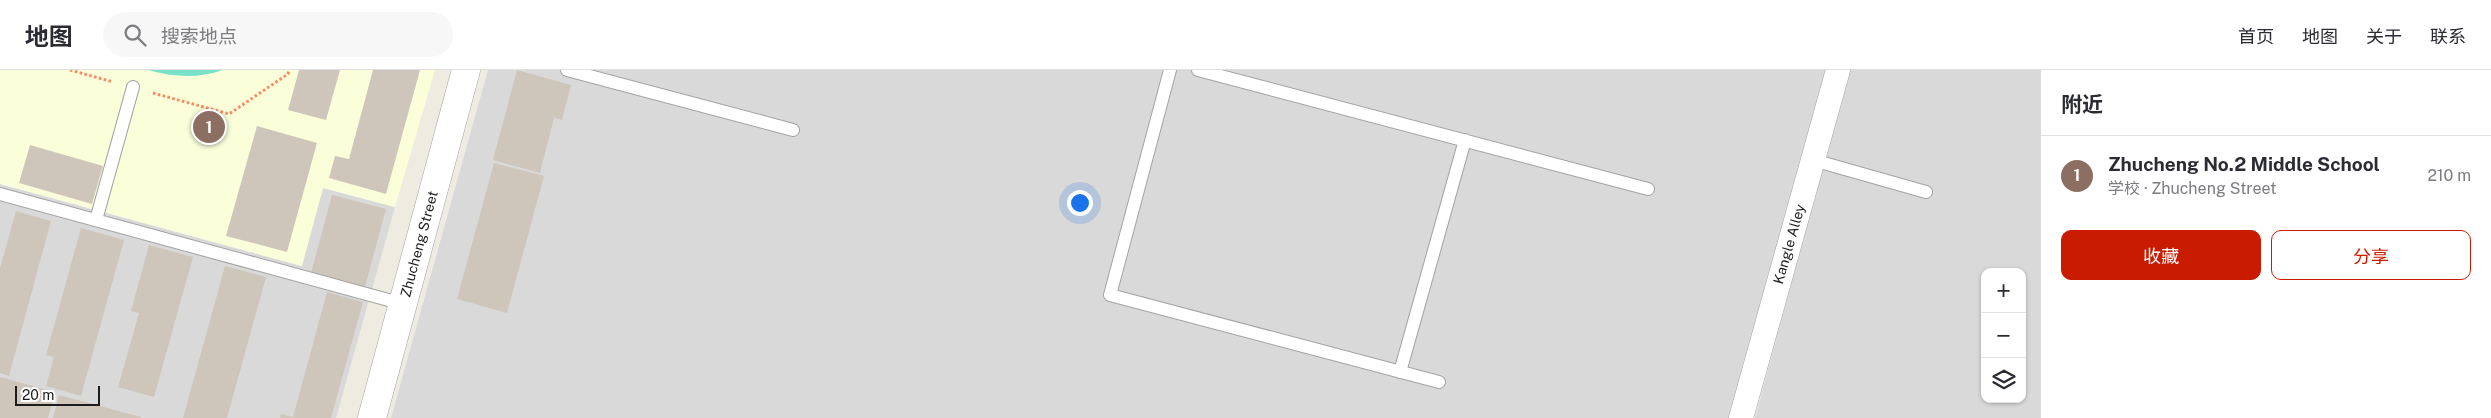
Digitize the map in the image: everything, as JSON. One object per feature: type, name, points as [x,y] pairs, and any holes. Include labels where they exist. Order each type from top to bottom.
[{"type":"street","name":"Zhucheng Street","points":[[372,418],[466,70]]},
{"type":"street","name":"Kangle Alley","points":[[1741,418],[1838,70]]},
{"type":"lane","points":[[567,70],[793,130]]},
{"type":"lane","points":[[1170,70],[1110,295],[1439,382]]},
{"type":"lane","points":[[1198,70],[1648,189]]},
{"type":"lane","points":[[96,220],[133,88]]},
{"type":"lane","points":[[1400,372],[1465,140]]},
{"type":"lane","points":[[1813,160],[1926,192]]},
{"type":"lane","points":[[0,194],[403,304]]},
{"type":"path","points":[[70,70],[230,114],[288,74],[289,70]]},
{"type":"shaded area","points":[[0,70],[435,70],[395,207],[323,188],[302,266],[0,184]]},
{"type":"shaded area","points":[[488,70],[1829,70],[1733,418],[391,418]]},
{"type":"shaded area","points":[[1849,70],[2041,70],[2041,418],[1755,418]]},
{"type":"shaded area","points":[[0,184],[301,266],[323,188],[395,207],[336,418],[0,418]]},
{"type":"green space","points":[[148,70],[223,70],[204,75],[185,76]]},
{"type":"building","points":[[299,70],[340,70],[326,120],[288,110]]},
{"type":"building","points":[[373,70],[420,70],[386,194],[329,178],[335,156],[349,159]]},
{"type":"building","points":[[517,70],[571,85],[562,120],[554,118],[540,173],[493,160]]},
{"type":"building","points":[[257,126],[317,143],[287,252],[226,236]]},
{"type":"building","points":[[30,145],[103,166],[92,204],[19,183]]},
{"type":"building","points":[[494,163],[544,176],[507,313],[457,299]]},
{"type":"building","points":[[332,195],[386,209],[365,287],[311,273]]},
{"type":"building","points":[[16,211],[51,221],[9,376],[0,373],[0,268]]},
{"type":"building","points":[[81,228],[124,240],[81,396],[46,386],[54,357],[46,355]]},
{"type":"building","points":[[149,245],[193,257],[154,397],[118,387],[139,313],[131,311]]},
{"type":"building","points":[[225,266],[266,277],[227,418],[183,418]]},
{"type":"building","points":[[327,292],[363,302],[331,418],[280,418],[281,414],[293,417]]},
{"type":"building","points":[[0,377],[55,392],[48,418],[0,418]]},
{"type":"building","points":[[59,395],[141,417],[141,418],[53,418]]},
{"type":"place","name":"Zhucheng No.2 Middle School","points":[[209,127]]}]
